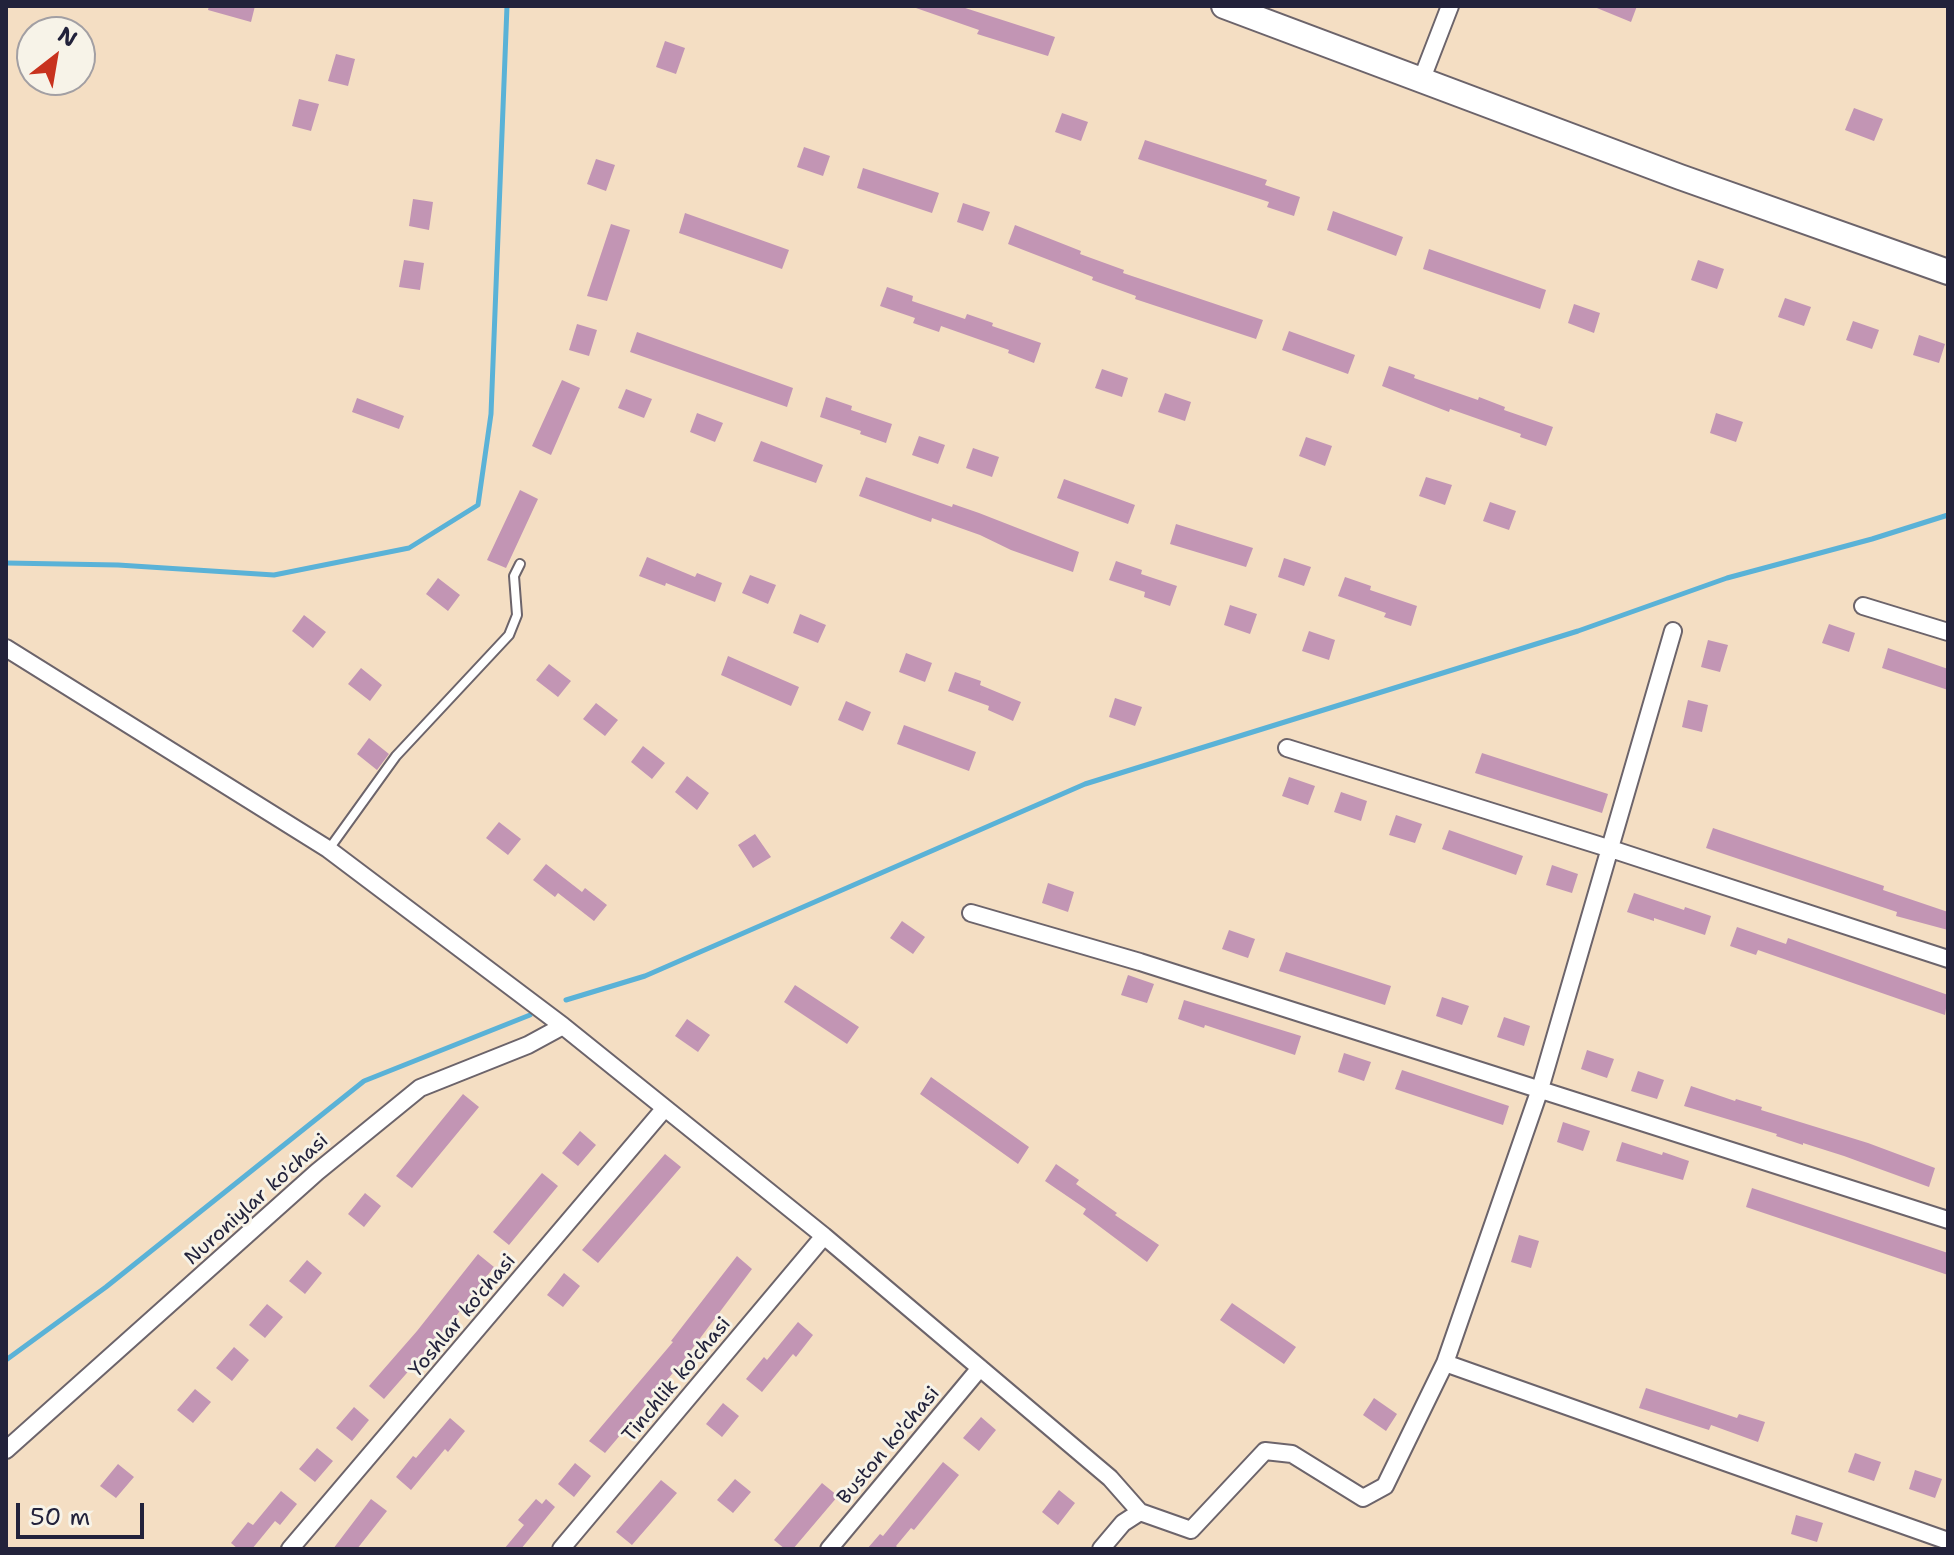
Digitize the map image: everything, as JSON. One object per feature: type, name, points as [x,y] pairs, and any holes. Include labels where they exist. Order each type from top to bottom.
[{"type":"main road","points":[[1224,6],[1665,172],[1948,272]]},
{"type":"street","points":[[1421,81],[1450,6]]},
{"type":"street","points":[[1863,606],[1948,632]]},
{"type":"street","points":[[6,648],[328,849],[563,1026],[824,1236],[1110,1478],[1140,1512],[1191,1530],[1265,1451],[1292,1454],[1363,1498],[1385,1486],[1445,1363],[1540,1089],[1673,631]]},
{"type":"street","points":[[1287,748],[1948,959]]},
{"type":"street","points":[[971,913],[1140,962],[1948,1220]]},
{"type":"street","name":"Nuroniylar ko'chasi","points":[[6,1450],[317,1172],[420,1088],[528,1045],[563,1026]]},
{"type":"street","name":"Yoshlar ko'chasi","points":[[290,1549],[665,1108]]},
{"type":"street","name":"Tinchlik ko'chasi","points":[[561,1549],[824,1236]]},
{"type":"street","points":[[1445,1363],[1948,1541]]},
{"type":"street","name":"Buston ko'chasi","points":[[829,1549],[980,1368]]},
{"type":"street","points":[[1101,1549],[1123,1523],[1140,1512]]},
{"type":"lane","points":[[328,849],[396,756],[509,635],[517,615],[514,576],[520,564]]},
{"type":"building","points":[[209,6],[255,6],[251,22],[208,10]]},
{"type":"building","points":[[917,6],[959,6],[1055,37],[1048,56],[977,34],[979,30]]},
{"type":"building","points":[[1592,6],[1637,6],[1631,22]]},
{"type":"building","points":[[665,41],[685,48],[676,74],[656,67]]},
{"type":"building","points":[[336,54],[355,59],[348,86],[328,81]]},
{"type":"building","points":[[299,99],[319,104],[311,131],[292,126]]},
{"type":"building","points":[[1854,108],[1883,119],[1874,141],[1845,130]]},
{"type":"building","points":[[1062,113],[1088,122],[1081,141],[1055,132]]},
{"type":"building","points":[[1145,140],[1267,180],[1265,185],[1300,197],[1294,216],[1267,207],[1269,202],[1138,159]]},
{"type":"building","points":[[804,147],[830,156],[823,176],[797,167]]},
{"type":"building","points":[[596,159],[615,165],[606,191],[587,184]]},
{"type":"building","points":[[863,168],[939,193],[932,213],[857,188]]},
{"type":"building","points":[[413,199],[433,202],[429,230],[409,226]]},
{"type":"building","points":[[963,203],[990,212],[983,231],[957,222]]},
{"type":"building","points":[[1333,211],[1403,237],[1396,256],[1327,230]]},
{"type":"building","points":[[685,213],[789,250],[782,269],[679,233]]},
{"type":"building","points":[[611,224],[630,230],[607,301],[587,296]]},
{"type":"building","points":[[1015,225],[1124,270],[1123,273],[1263,320],[1256,339],[1135,299],[1136,296],[1092,280],[1093,277],[1008,244]]},
{"type":"building","points":[[1429,249],[1546,290],[1540,309],[1423,269]]},
{"type":"building","points":[[404,260],[424,263],[420,290],[399,287]]},
{"type":"building","points":[[1698,260],[1724,269],[1717,289],[1691,280]]},
{"type":"building","points":[[887,287],[913,296],[912,301],[965,319],[967,314],[1041,343],[1034,363],[1008,353],[1009,350],[941,326],[939,332],[913,323],[915,318],[880,306]]},
{"type":"building","points":[[1785,298],[1811,307],[1804,326],[1778,317]]},
{"type":"building","points":[[1574,304],[1600,313],[1594,333],[1568,323]]},
{"type":"building","points":[[1853,321],[1879,330],[1872,349],[1846,340]]},
{"type":"building","points":[[577,324],[597,330],[589,356],[569,350]]},
{"type":"building","points":[[1289,331],[1355,355],[1348,374],[1282,350]]},
{"type":"building","points":[[637,332],[793,388],[787,407],[630,352]]},
{"type":"building","points":[[1919,335],[1945,344],[1939,363],[1913,355]]},
{"type":"building","points":[[1389,366],[1415,375],[1414,378],[1478,400],[1479,397],[1505,407],[1504,410],[1553,427],[1546,446],[1520,437],[1521,434],[1450,409],[1449,412],[1382,386]]},
{"type":"building","points":[[1102,369],[1128,378],[1122,397],[1095,388]]},
{"type":"building","points":[[562,380],[580,388],[551,455],[532,446]]},
{"type":"building","points":[[626,389],[652,399],[644,418],[618,408]]},
{"type":"building","points":[[1165,393],[1191,402],[1185,421],[1158,412]]},
{"type":"building","points":[[826,397],[852,406],[851,410],[892,424],[886,443],[820,417]]},
{"type":"building","points":[[357,398],[404,416],[399,429],[352,412]]},
{"type":"building","points":[[697,413],[723,423],[715,442],[690,432]]},
{"type":"building","points":[[1716,413],[1743,422],[1736,442],[1710,433]]},
{"type":"building","points":[[919,436],[945,445],[938,464],[912,455]]},
{"type":"building","points":[[1306,437],[1332,446],[1325,466],[1299,456]]},
{"type":"building","points":[[761,441],[823,465],[816,483],[753,461]]},
{"type":"building","points":[[973,448],[999,457],[992,477],[966,468]]},
{"type":"building","points":[[866,477],[952,507],[953,504],[979,513],[1079,552],[1073,572],[1011,550],[980,535],[932,518],[931,522],[859,496]]},
{"type":"building","points":[[1426,477],[1452,485],[1445,505],[1419,496]]},
{"type":"building","points":[[1064,479],[1135,505],[1128,524],[1057,498]]},
{"type":"building","points":[[520,490],[538,499],[506,568],[487,560]]},
{"type":"building","points":[[1490,502],[1516,511],[1509,530],[1483,521]]},
{"type":"building","points":[[1176,524],[1253,548],[1246,567],[1170,544]]},
{"type":"building","points":[[647,557],[695,577],[697,573],[722,583],[715,602],[639,576]]},
{"type":"building","points":[[1284,558],[1311,567],[1304,586],[1278,577]]},
{"type":"building","points":[[1116,561],[1142,570],[1141,574],[1177,586],[1170,606],[1144,597],[1145,592],[1109,580]]},
{"type":"building","points":[[750,575],[776,585],[768,604],[742,593]]},
{"type":"building","points":[[1345,577],[1371,586],[1370,590],[1417,606],[1411,626],[1384,617],[1386,613],[1338,596]]},
{"type":"building","points":[[438,578],[460,595],[448,611],[426,594]]},
{"type":"building","points":[[1230,605],[1257,614],[1250,634],[1224,625]]},
{"type":"building","points":[[800,614],[826,625],[818,643],[793,633]]},
{"type":"building","points":[[304,615],[326,632],[313,648],[292,631]]},
{"type":"building","points":[[1829,624],[1855,633],[1849,652],[1822,643]]},
{"type":"building","points":[[1309,631],[1335,640],[1329,660],[1302,651]]},
{"type":"building","points":[[1708,640],[1728,645],[1720,672],[1701,667]]},
{"type":"building","points":[[1888,648],[1948,669],[1948,690],[1882,668]]},
{"type":"building","points":[[906,653],[932,663],[925,682],[899,672]]},
{"type":"building","points":[[728,656],[799,687],[791,706],[721,675]]},
{"type":"building","points":[[549,664],[571,681],[558,697],[536,680]]},
{"type":"building","points":[[361,668],[382,685],[370,701],[348,684]]},
{"type":"building","points":[[955,672],[981,681],[980,685],[1021,702],[1013,721],[988,710],[989,706],[948,691]]},
{"type":"building","points":[[1115,698],[1142,707],[1135,726],[1109,717]]},
{"type":"building","points":[[1688,700],[1708,705],[1702,732],[1682,727]]},
{"type":"building","points":[[846,701],[871,712],[863,731],[838,720]]},
{"type":"building","points":[[596,703],[618,720],[605,736],[583,719]]},
{"type":"building","points":[[904,725],[976,752],[969,771],[897,744]]},
{"type":"building","points":[[369,738],[389,754],[377,770],[357,754]]},
{"type":"building","points":[[643,746],[665,763],[652,779],[631,762]]},
{"type":"building","points":[[1482,753],[1608,794],[1602,813],[1475,773]]},
{"type":"building","points":[[687,776],[709,793],[697,810],[675,792]]},
{"type":"building","points":[[1289,777],[1315,786],[1308,805],[1282,796]]},
{"type":"building","points":[[1341,792],[1367,801],[1361,821],[1334,812]]},
{"type":"building","points":[[1396,815],[1422,824],[1415,843],[1389,835]]},
{"type":"building","points":[[499,822],[521,839],[508,855],[486,838]]},
{"type":"building","points":[[1713,828],[1884,886],[1883,890],[1948,912],[1948,930],[1896,916],[1897,912],[1706,848]]},
{"type":"building","points":[[1449,830],[1523,856],[1516,875],[1442,849]]},
{"type":"building","points":[[755,834],[771,857],[753,868],[738,845]]},
{"type":"building","points":[[546,864],[582,892],[585,888],[607,905],[594,921],[558,893],[555,897],[533,880]]},
{"type":"building","points":[[1552,865],[1578,874],[1572,893],[1546,885]]},
{"type":"building","points":[[1048,883],[1074,892],[1068,912],[1042,903]]},
{"type":"building","points":[[1634,893],[1711,916],[1705,935],[1627,912]]},
{"type":"building","points":[[902,921],[925,937],[913,954],[890,938]]},
{"type":"building","points":[[1737,927],[1786,944],[1788,938],[1948,995],[1945,1015],[1758,950],[1756,955],[1730,946]]},
{"type":"building","points":[[1229,930],[1255,939],[1248,958],[1222,949]]},
{"type":"building","points":[[1286,952],[1391,986],[1385,1005],[1279,971]]},
{"type":"building","points":[[1128,975],[1154,984],[1147,1003],[1121,995]]},
{"type":"building","points":[[795,985],[859,1027],[847,1044],[784,1002]]},
{"type":"building","points":[[1442,997],[1469,1006],[1462,1025],[1436,1016]]},
{"type":"building","points":[[1184,1000],[1301,1036],[1295,1055],[1178,1019]]},
{"type":"building","points":[[1504,1017],[1530,1026],[1524,1046],[1497,1037]]},
{"type":"building","points":[[687,1019],[710,1035],[698,1052],[675,1036]]},
{"type":"building","points":[[1587,1050],[1614,1059],[1607,1078],[1581,1069]]},
{"type":"building","points":[[1344,1053],[1371,1062],[1364,1081],[1338,1072]]},
{"type":"building","points":[[1402,1070],[1509,1106],[1503,1125],[1395,1089]]},
{"type":"building","points":[[1638,1071],[1664,1080],[1657,1099],[1631,1091]]},
{"type":"building","points":[[931,1077],[1029,1147],[1018,1164],[920,1094]]},
{"type":"building","points":[[1691,1086],[1762,1107],[1761,1110],[1868,1143],[1935,1168],[1929,1187],[1844,1156],[1684,1106]]},
{"type":"building","points":[[463,1094],[479,1107],[412,1188],[396,1176]]},
{"type":"building","points":[[1563,1122],[1590,1131],[1583,1151],[1557,1142]]},
{"type":"building","points":[[580,1131],[596,1145],[578,1166],[562,1153]]},
{"type":"building","points":[[1622,1142],[1689,1161],[1683,1180],[1616,1161]]},
{"type":"building","points":[[665,1154],[681,1167],[598,1263],[582,1250]]},
{"type":"building","points":[[1056,1164],[1079,1180],[1076,1184],[1117,1213],[1115,1215],[1159,1245],[1147,1262],[1083,1214],[1086,1209],[1045,1181]]},
{"type":"building","points":[[542,1173],[558,1186],[509,1245],[493,1232]]},
{"type":"building","points":[[1752,1188],[1948,1253],[1948,1275],[1746,1207]]},
{"type":"building","points":[[365,1193],[381,1206],[364,1227],[348,1214]]},
{"type":"building","points":[[1519,1235],[1539,1241],[1531,1268],[1511,1262]]},
{"type":"building","points":[[478,1254],[494,1267],[449,1325],[384,1399],[369,1386]]},
{"type":"building","points":[[737,1256],[752,1269],[683,1361],[605,1453],[589,1441],[673,1342]]},
{"type":"building","points":[[307,1260],[322,1273],[305,1294],[289,1281]]},
{"type":"building","points":[[564,1273],[580,1286],[563,1307],[547,1295]]},
{"type":"building","points":[[1232,1303],[1296,1347],[1284,1364],[1220,1320]]},
{"type":"building","points":[[267,1304],[283,1317],[265,1338],[249,1325]]},
{"type":"building","points":[[798,1322],[813,1335],[762,1392],[746,1379],[764,1357],[767,1360]]},
{"type":"building","points":[[234,1347],[249,1360],[232,1381],[216,1368]]},
{"type":"building","points":[[1646,1388],[1737,1418],[1739,1414],[1765,1422],[1758,1442],[1711,1425],[1709,1430],[1639,1408]]},
{"type":"building","points":[[195,1389],[211,1402],[193,1423],[177,1410]]},
{"type":"building","points":[[1374,1398],[1397,1414],[1386,1431],[1363,1415]]},
{"type":"building","points":[[723,1403],[739,1416],[722,1437],[706,1424]]},
{"type":"building","points":[[354,1407],[369,1420],[352,1441],[336,1428]]},
{"type":"building","points":[[981,1417],[996,1430],[979,1451],[963,1438]]},
{"type":"building","points":[[450,1418],[465,1431],[448,1452],[445,1449],[411,1490],[396,1477]]},
{"type":"building","points":[[317,1448],[333,1461],[315,1482],[299,1469]]},
{"type":"building","points":[[1855,1453],[1881,1462],[1874,1481],[1848,1472]]},
{"type":"building","points":[[943,1462],[959,1475],[914,1530],[911,1528],[896,1546],[899,1549],[867,1549],[880,1534],[883,1536]]},
{"type":"building","points":[[575,1463],[591,1476],[574,1497],[558,1484]]},
{"type":"building","points":[[118,1464],[134,1477],[116,1498],[100,1486]]},
{"type":"building","points":[[1915,1470],[1942,1479],[1935,1498],[1909,1489]]},
{"type":"building","points":[[735,1479],[751,1492],[733,1513],[717,1500]]},
{"type":"building","points":[[661,1480],[677,1493],[632,1545],[616,1532]]},
{"type":"building","points":[[822,1483],[838,1496],[793,1549],[785,1549],[774,1540]]},
{"type":"building","points":[[1059,1490],[1075,1503],[1058,1525],[1042,1512]]},
{"type":"building","points":[[281,1491],[297,1504],[280,1525],[275,1521],[252,1549],[238,1549],[231,1543],[248,1522],[253,1525]]},
{"type":"building","points":[[371,1499],[387,1511],[357,1549],[333,1549]]},
{"type":"building","points":[[536,1499],[542,1504],[546,1499],[555,1507],[521,1549],[504,1549],[524,1525],[518,1520]]},
{"type":"building","points":[[1796,1515],[1823,1523],[1817,1542],[1791,1534]]},
{"type":"waterway","points":[[6,563],[118,565],[274,575],[409,548],[478,505],[491,414],[507,6]]},
{"type":"waterway","points":[[566,1000],[645,976],[1085,784],[1578,631],[1727,578],[1948,515]]},
{"type":"waterway","points":[[6,1360],[106,1287],[364,1081],[530,1015]]}]
